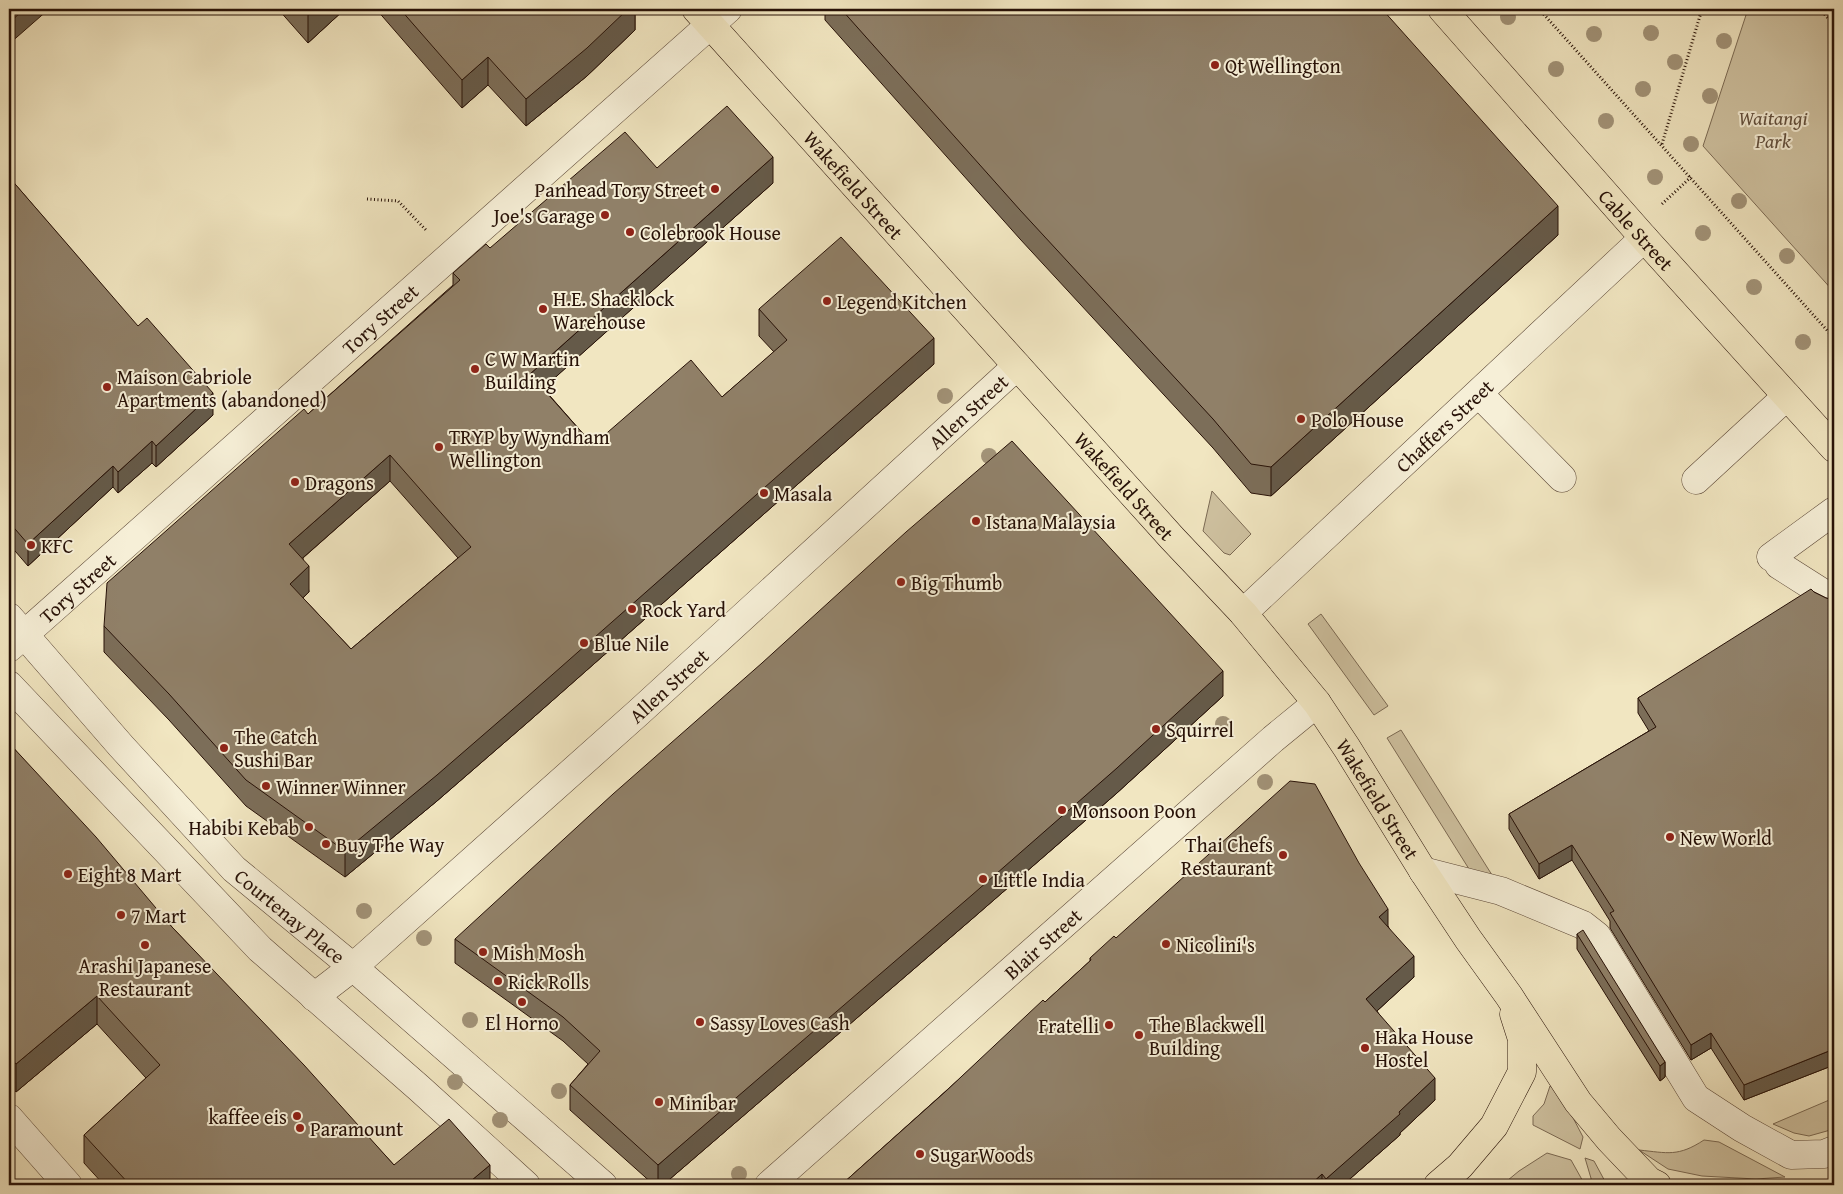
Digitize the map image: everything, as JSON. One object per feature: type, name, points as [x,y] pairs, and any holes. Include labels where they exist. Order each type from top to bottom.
[{"type":"main road","name":"Cable Street","points":[[1442,9],[1644,238],[1834,448]]},
{"type":"main road","name":"Wakefield Street","points":[[711,14],[1017,366],[1172,538],[1243,613],[1317,703],[1423,871],[1578,1102],[1649,1182],[1657,1185]]},
{"type":"main road","points":[[1438,1185],[1460,1166],[1494,1126],[1522,1072],[1522,1040],[1508,996]]},
{"type":"street","name":"Tory Street","points":[[14,633],[711,14]]},
{"type":"street","name":"Chaffers Street","points":[[1243,613],[1644,238]]},
{"type":"street","name":"Allen Street","points":[[314,997],[353,967],[639,712],[1017,366]]},
{"type":"street","points":[[1478,394],[1562,478]]},
{"type":"street","points":[[1696,480],[1787,396]]},
{"type":"street","points":[[1834,511],[1775,561],[1834,600]]},
{"type":"street","name":"Courtenay Place","points":[[14,633],[115,739],[234,869],[353,967],[603,1185]]},
{"type":"street","name":"Courtenay Place","points":[[9,685],[250,939],[526,1185]]},
{"type":"street","name":"Blair Street","points":[[769,1185],[1273,738],[1317,703]]},
{"type":"street","points":[[1423,871],[1500,891],[1583,925],[1597,936],[1696,1098],[1742,1128],[1791,1155],[1824,1154],[1834,1150]]},
{"type":"street","points":[[9,1118],[68,1185]]},
{"type":"path","points":[[1539,9],[1834,338]]},
{"type":"path","points":[[1662,145],[1702,9]]},
{"type":"path","points":[[1820,9],[1834,25]]},
{"type":"path","points":[[1658,208],[1691,177]]},
{"type":"path","points":[[367,199],[398,201],[416,219]]},
{"type":"green space","name":"Waitangi Park","points":[[1748,9],[1834,9],[1834,292],[1703,146]]},
{"type":"green space","points":[[1212,491],[1251,534],[1230,555],[1224,553],[1203,531]]},
{"type":"green space","points":[[1321,614],[1388,706],[1374,715],[1308,624]]},
{"type":"green space","points":[[1401,730],[1492,875],[1469,869],[1387,738]]},
{"type":"green space","points":[[1550,1086],[1557,1087],[1583,1137],[1580,1149],[1533,1125],[1533,1116],[1544,1104]]},
{"type":"green space","points":[[1834,1098],[1834,1129],[1809,1136],[1794,1133],[1773,1124]]},
{"type":"green space","points":[[1704,1140],[1719,1142],[1785,1177],[1756,1179],[1702,1176],[1668,1169],[1639,1150],[1665,1153],[1680,1151]]},
{"type":"green space","points":[[1547,1153],[1571,1160],[1585,1185],[1502,1185],[1519,1171]]},
{"type":"green space","points":[[1585,1158],[1594,1161],[1607,1185],[1593,1185]]},
{"type":"building","points":[[9,9],[24,9],[9,23]]},
{"type":"building","points":[[303,9],[315,9],[308,15]]},
{"type":"building","points":[[400,9],[628,9],[587,48],[526,99],[488,57],[462,80]]},
{"type":"building","points":[[841,9],[1382,9],[1558,206],[1271,467],[1251,464],[1213,419],[1020,210]]},
{"type":"building","points":[[727,106],[773,157],[530,374],[593,445],[691,360],[722,397],[787,340],[759,309],[841,237],[934,338],[527,697],[345,851],[246,780],[169,694],[104,626],[107,583],[304,409],[308,414],[460,280],[453,273],[486,244],[490,248],[625,132],[657,168]],"holes":[[[390,455],[471,547],[351,649],[290,584],[309,566],[289,544]]]},
{"type":"building","name":"Maison Cabriole Apartments (abandoned)","points":[[9,177],[138,326],[147,318],[213,393],[156,446],[152,441],[118,472],[113,466],[28,544],[9,522]]},
{"type":"building","points":[[1012,441],[1223,671],[1117,768],[972,895],[658,1165],[570,1085],[600,1051],[563,1017],[455,939],[613,794],[762,663],[906,532]]},
{"type":"building","name":"New World","points":[[1811,589],[1826,598],[1834,600],[1834,1049],[1744,1085],[1711,1033],[1691,1045],[1610,913],[1614,911],[1572,845],[1539,864],[1509,814],[1656,727],[1638,698]]},
{"type":"building","points":[[9,743],[96,837],[172,927],[304,1065],[394,1165],[449,1119],[490,1165],[466,1185],[130,1185],[84,1135],[160,1065],[97,996],[16,1064],[9,1058]]},
{"type":"building","points":[[1290,781],[1315,784],[1359,863],[1388,909],[1379,917],[1414,956],[1366,999],[1435,1078],[1399,1112],[1400,1114],[1326,1179],[1322,1174],[1310,1185],[841,1185],[945,1092],[1043,1000],[1045,1002],[1114,936],[1116,938]]},
{"type":"building","points":[[1583,930],[1665,1062],[1660,1066],[1577,934]]},
{"type":"place","name":"Qt Wellington","points":[[1215,65]]},
{"type":"place","name":"Panhead Tory Street","points":[[715,189]]},
{"type":"place","name":"Joe's Garage","points":[[605,215]]},
{"type":"place","name":"Colebrook House","points":[[630,232]]},
{"type":"place","name":"Legend Kitchen","points":[[827,301]]},
{"type":"place","name":"H.E. Shacklock Warehouse","points":[[543,309]]},
{"type":"place","name":"C W Martin Building","points":[[475,369]]},
{"type":"place","name":"Maison Cabriole Apartments (abandoned)","points":[[107,387]]},
{"type":"place","name":"Polo House","points":[[1301,419]]},
{"type":"place","name":"TRYP by Wyndham Wellington","points":[[439,447]]},
{"type":"place","name":"Dragons","points":[[295,482]]},
{"type":"place","name":"Masala","points":[[764,493]]},
{"type":"place","name":"Istana Malaysia","points":[[976,521]]},
{"type":"place","name":"KFC","points":[[31,545]]},
{"type":"place","name":"Big Thumb","points":[[901,582]]},
{"type":"place","name":"Rock Yard","points":[[632,609]]},
{"type":"place","name":"Blue Nile","points":[[584,643]]},
{"type":"place","name":"Squirrel","points":[[1156,729]]},
{"type":"place","name":"The Catch Sushi Bar","points":[[224,748]]},
{"type":"place","name":"Winner Winner","points":[[266,786]]},
{"type":"place","name":"Monsoon Poon","points":[[1062,810]]},
{"type":"place","name":"Habibi Kebab","points":[[309,827]]},
{"type":"place","name":"New World","points":[[1670,837]]},
{"type":"place","name":"Buy The Way","points":[[326,844]]},
{"type":"place","name":"Thai Chefs Restaurant","points":[[1283,855]]},
{"type":"place","name":"Eight 8 Mart","points":[[68,874]]},
{"type":"place","name":"Little India","points":[[983,879]]},
{"type":"place","name":"7 Mart","points":[[121,915]]},
{"type":"place","name":"Nicolini's","points":[[1166,944]]},
{"type":"place","name":"Arashi Japanese Restaurant","points":[[145,945]]},
{"type":"place","name":"Mish Mosh","points":[[483,952]]},
{"type":"place","name":"Rick Rolls","points":[[498,981]]},
{"type":"place","name":"El Horno","points":[[522,1002]]},
{"type":"place","name":"Sassy Loves Cash","points":[[700,1022]]},
{"type":"place","name":"Fratelli","points":[[1109,1025]]},
{"type":"place","name":"The Blackwell Building","points":[[1139,1035]]},
{"type":"place","name":"Haka House Hostel","points":[[1365,1048]]},
{"type":"place","name":"Minibar","points":[[659,1102]]},
{"type":"place","name":"kaffee eis","points":[[297,1116]]},
{"type":"place","name":"Paramount","points":[[300,1128]]},
{"type":"place","name":"SugarWoods","points":[[920,1154]]}]
